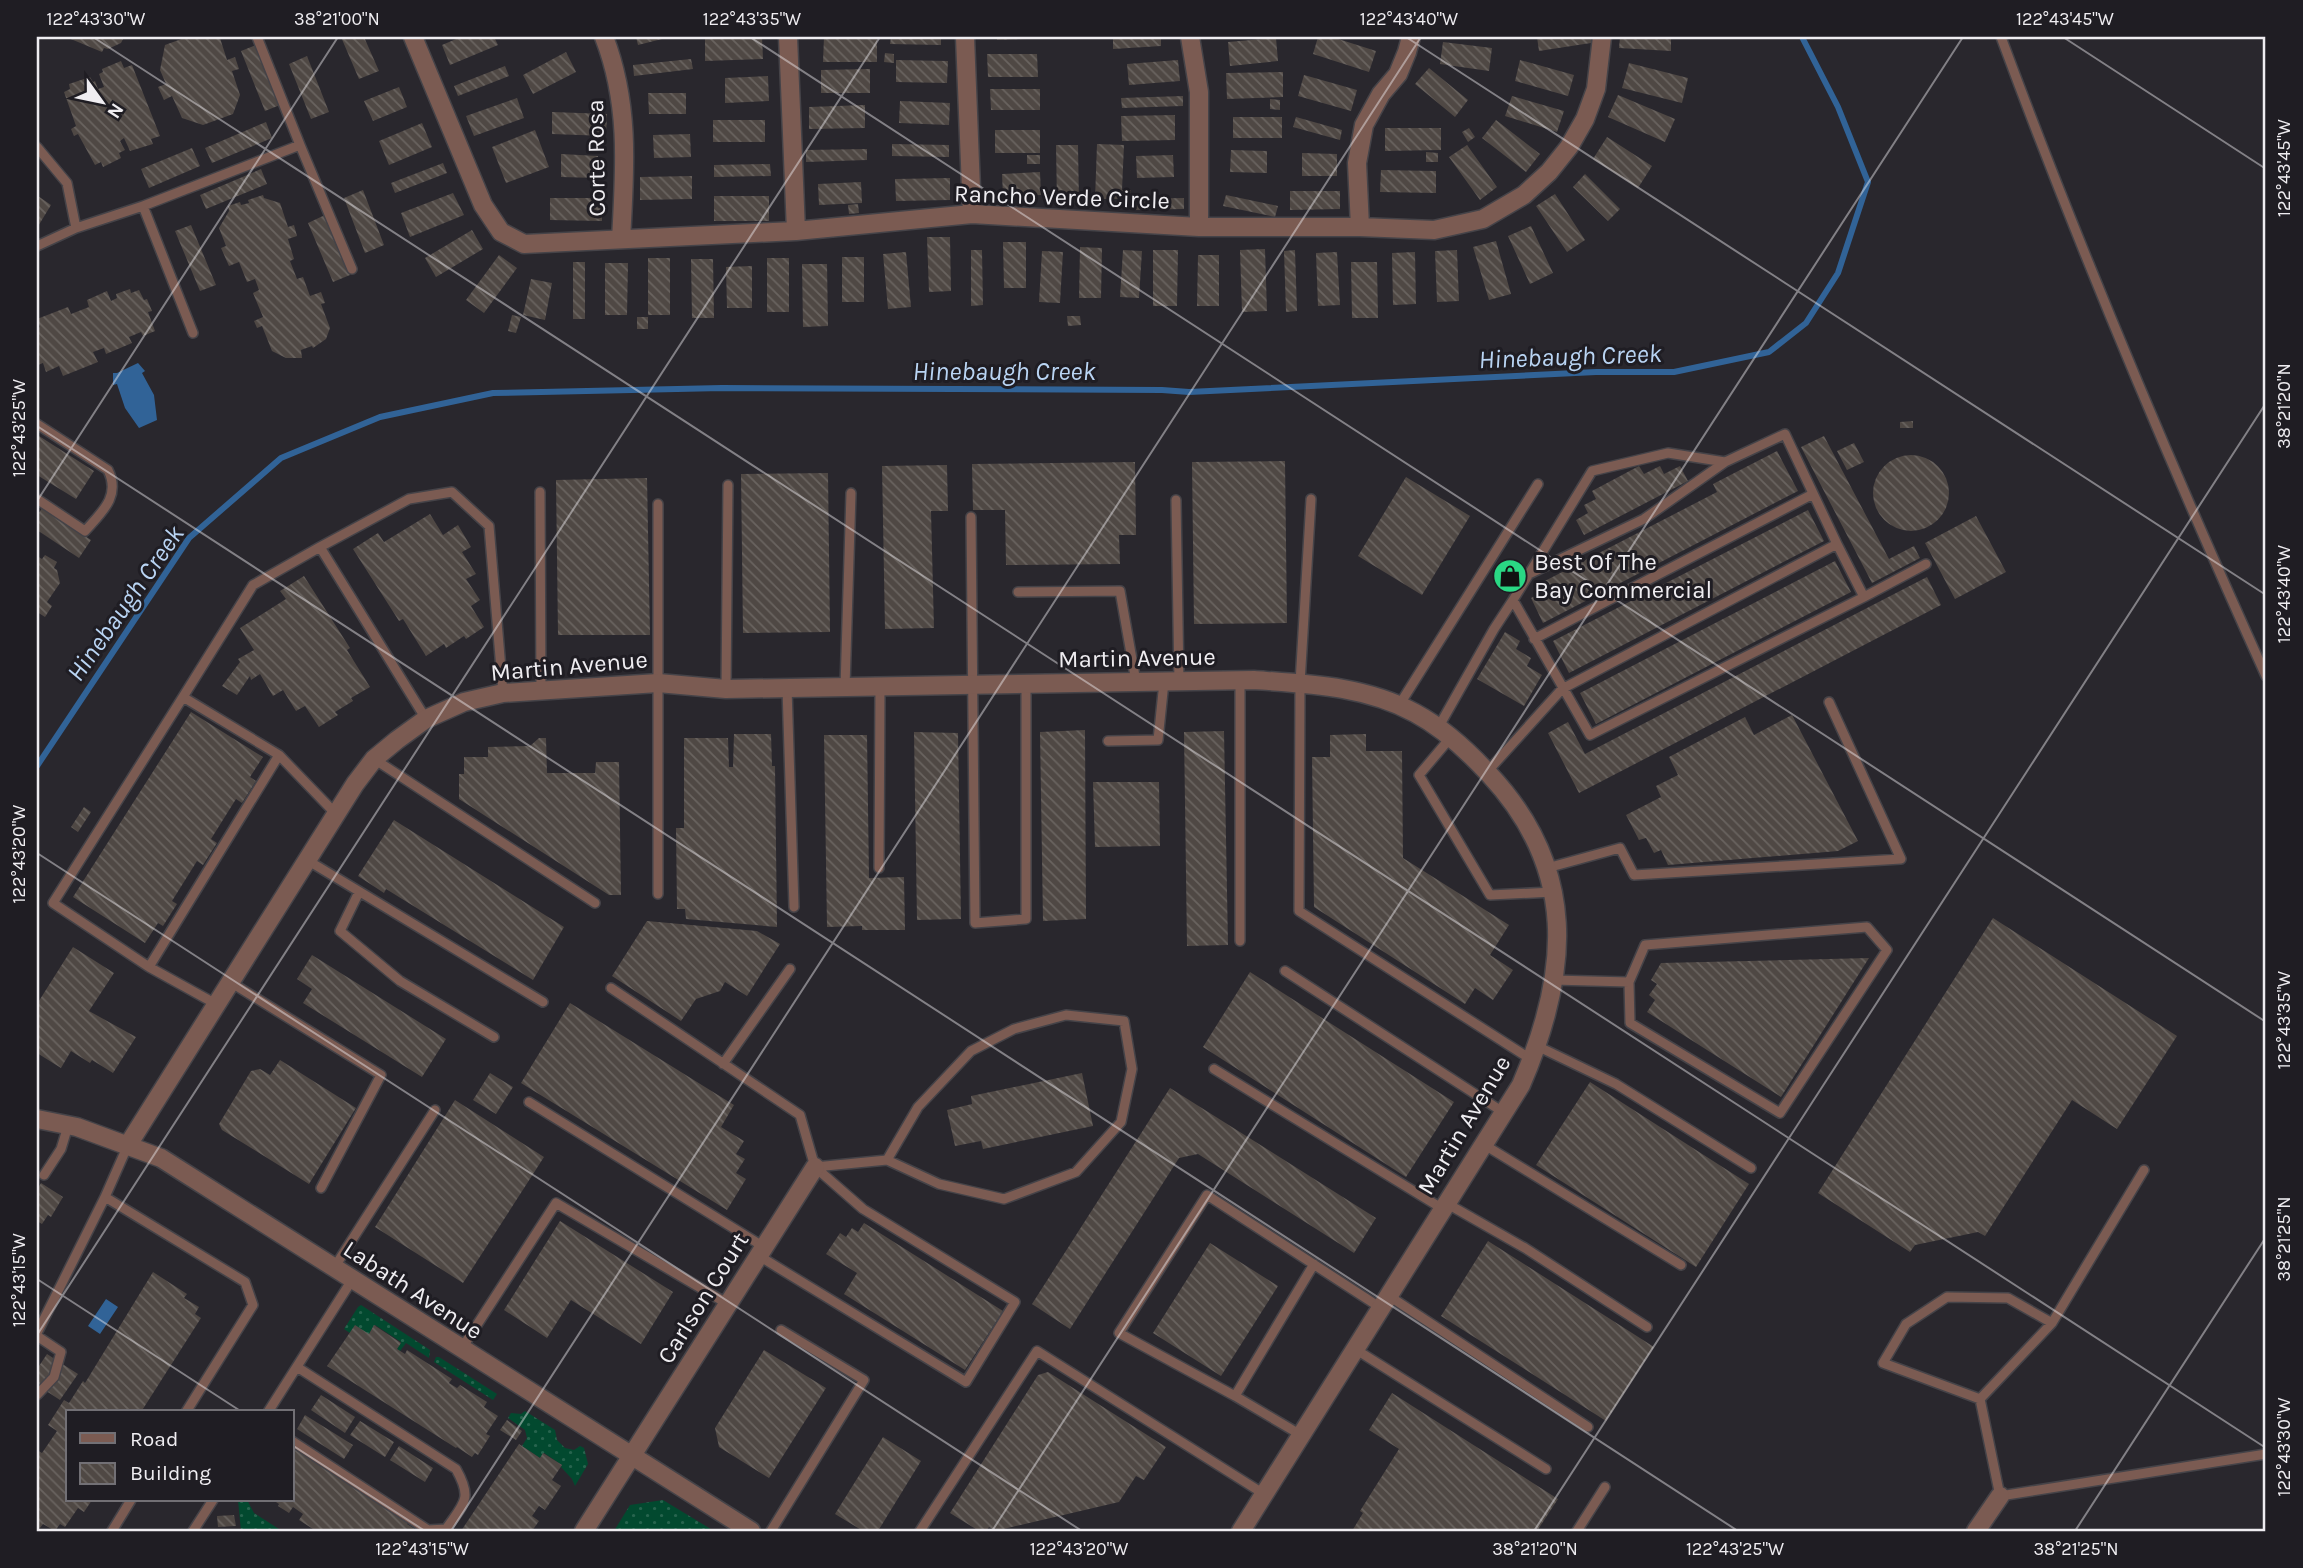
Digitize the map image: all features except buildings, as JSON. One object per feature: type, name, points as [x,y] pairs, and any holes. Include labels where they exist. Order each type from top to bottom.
[{"type":"street","name":"Rancho Verde Circle","points":[[413,37],[483,205],[501,232],[524,244],[796,231],[972,215],[1199,227],[1434,230],[1483,219],[1524,195],[1549,172],[1569,147],[1585,119],[1596,89],[1602,37]]},
{"type":"street","name":"Corte Rosa","points":[[604,37],[615,65],[625,122],[621,239]]},
{"type":"street","points":[[788,37],[796,231]]},
{"type":"street","points":[[965,37],[972,215]]},
{"type":"street","points":[[1190,37],[1199,92],[1199,227]]},
{"type":"street","points":[[1360,227],[1357,163],[1364,125],[1381,94],[1398,74],[1408,52],[1411,37]]},
{"type":"street","name":"Martin Avenue","points":[[128,1145],[336,814],[374,759],[426,719],[464,702],[503,693],[658,683],[726,689],[1240,680],[1327,685],[1372,696],[1414,713],[1444,732],[1510,796],[1533,832],[1547,868],[1556,906],[1557,940],[1553,980],[1534,1053],[1521,1085],[1241,1531]]},
{"type":"street","name":"Labath Avenue","points":[[37,1119],[68,1126],[161,1158],[751,1531]]},
{"type":"street","name":"Carlson Court","points":[[584,1531],[815,1167]]},
{"type":"street","points":[[1976,1531],[2000,1496]]},
{"type":"lane","points":[[257,37],[352,269]]},
{"type":"lane","points":[[2001,37],[2052,174],[2190,509],[2266,676]]},
{"type":"lane","points":[[37,246],[76,228],[143,206],[300,145]]},
{"type":"lane","points":[[37,147],[67,183],[76,228]]},
{"type":"lane","points":[[143,206],[193,334]]},
{"type":"lane","points":[[37,424],[108,470],[114,482],[112,496],[85,531],[37,499]]},
{"type":"lane","points":[[1527,575],[1644,519],[1725,462],[1785,434],[1864,597]]},
{"type":"lane","points":[[1553,892],[1490,895],[1419,775],[1527,575],[1592,471],[1668,453],[1725,462]]},
{"type":"lane","points":[[1398,707],[1538,484]]},
{"type":"lane","points":[[726,689],[728,485]]},
{"type":"lane","points":[[216,1004],[149,967],[53,903],[253,585],[409,499],[452,492],[489,526],[503,693]]},
{"type":"lane","points":[[540,492],[541,691]]},
{"type":"lane","points":[[845,687],[850,493]]},
{"type":"lane","points":[[1534,639],[1813,494]]},
{"type":"lane","points":[[1311,499],[1300,683],[1299,911],[1534,1053],[1616,1084],[1751,1168]]},
{"type":"lane","points":[[1108,741],[1158,740],[1172,682],[1176,500]]},
{"type":"lane","points":[[658,504],[658,894]]},
{"type":"lane","points":[[971,517],[975,923],[1026,919],[1026,684]]},
{"type":"lane","points":[[1487,772],[1562,689],[1838,544]]},
{"type":"lane","points":[[320,547],[426,719]]},
{"type":"lane","points":[[1513,600],[1590,735],[1926,564]]},
{"type":"lane","points":[[1018,592],[1120,591],[1136,682]]},
{"type":"lane","points":[[1240,680],[1240,941]]},
{"type":"lane","points":[[879,868],[880,687]]},
{"type":"lane","points":[[787,688],[794,907]]},
{"type":"lane","points":[[183,697],[279,755],[336,814]]},
{"type":"lane","points":[[1547,868],[1620,848],[1634,875],[1901,859],[1829,702]]},
{"type":"lane","points":[[149,967],[279,755]]},
{"type":"lane","points":[[374,759],[595,903]]},
{"type":"lane","points":[[307,860],[543,1002]]},
{"type":"lane","points":[[359,892],[340,931],[400,981],[494,1037]]},
{"type":"lane","points":[[1867,927],[1887,950],[1780,1113],[1630,1023],[1629,982],[1645,945],[1867,927]]},
{"type":"lane","points":[[723,1064],[789,969]]},
{"type":"lane","points":[[1285,971],[1503,1112]]},
{"type":"lane","points":[[1553,980],[1629,982]]},
{"type":"lane","points":[[230,982],[381,1075],[321,1188]]},
{"type":"lane","points":[[529,1102],[965,1382],[1015,1302],[863,1209],[815,1167],[800,1115],[611,988]]},
{"type":"lane","points":[[815,1167],[887,1160],[939,1184],[1004,1199],[1076,1172],[1121,1122],[1132,1069],[1124,1021],[1066,1015],[1014,1029],[971,1051],[918,1107],[887,1160]]},
{"type":"lane","points":[[1213,1069],[1445,1206],[1525,1248],[1647,1327]]},
{"type":"lane","points":[[334,1268],[435,1110]]},
{"type":"lane","points":[[44,1175],[61,1149],[68,1126]]},
{"type":"lane","points":[[1483,1144],[1681,1265]]},
{"type":"lane","points":[[37,1395],[54,1377],[61,1352],[37,1335],[128,1145]]},
{"type":"lane","points":[[1980,1399],[2052,1323],[2144,1170]]},
{"type":"lane","points":[[1301,1435],[1119,1333],[1207,1195],[1314,1264],[1385,1302],[1588,1427]]},
{"type":"lane","points":[[105,1197],[245,1282],[253,1305],[187,1410]]},
{"type":"lane","points":[[461,1350],[556,1203],[728,1304]]},
{"type":"lane","points":[[1235,1396],[1314,1264]]},
{"type":"lane","points":[[269,1410],[352,1280]]},
{"type":"lane","points":[[1980,1399],[1883,1363],[1906,1324],[1947,1297],[2008,1298],[2052,1323]]},
{"type":"lane","points":[[771,1531],[864,1380],[781,1330]]},
{"type":"lane","points":[[1355,1349],[1546,1469]]},
{"type":"lane","points":[[920,1531],[1037,1350],[1264,1494]]},
{"type":"lane","points":[[294,1442],[428,1530],[446,1529],[466,1500],[465,1485],[456,1469],[297,1367]]},
{"type":"lane","points":[[1980,1399],[2000,1496],[2266,1454]]},
{"type":"lane","points":[[1577,1531],[1605,1487]]},
{"type":"lane","points":[[112,1531],[130,1502]]},
{"type":"lane","points":[[193,1531],[212,1502]]},
{"type":"green space","points":[[361,1305],[430,1350],[429,1358],[406,1343],[400,1351],[397,1349],[401,1342],[375,1325],[369,1334],[350,1333],[344,1329]]},
{"type":"green space","points":[[436,1357],[497,1394],[493,1400],[434,1362]]},
{"type":"green space","points":[[525,1411],[555,1430],[557,1440],[565,1448],[584,1448],[588,1464],[575,1486],[562,1465],[544,1453],[540,1458],[522,1446],[527,1438],[525,1430],[508,1418],[511,1413],[521,1414]]},
{"type":"green space","points":[[663,1500],[714,1531],[614,1531],[630,1505]]},
{"type":"green space","points":[[238,1502],[248,1502],[254,1513],[282,1531],[241,1531]]},
{"type":"water","points":[[138,363],[145,371],[142,373],[154,395],[157,420],[139,428],[125,408],[117,384],[113,385],[113,373]]},
{"type":"water","points":[[106,1299],[118,1307],[100,1334],[88,1326]]},
{"type":"waterway","name":"Hinebaugh Creek","points":[[37,766],[189,538],[281,458],[380,417],[493,393],[722,388],[1189,392],[1596,372],[1674,372],[1769,352],[1806,323],[1838,273],[1868,182],[1838,107],[1802,37]]},
{"type":"place","name":"Best Of The Bay Commercial","points":[[1510,576]]}]
